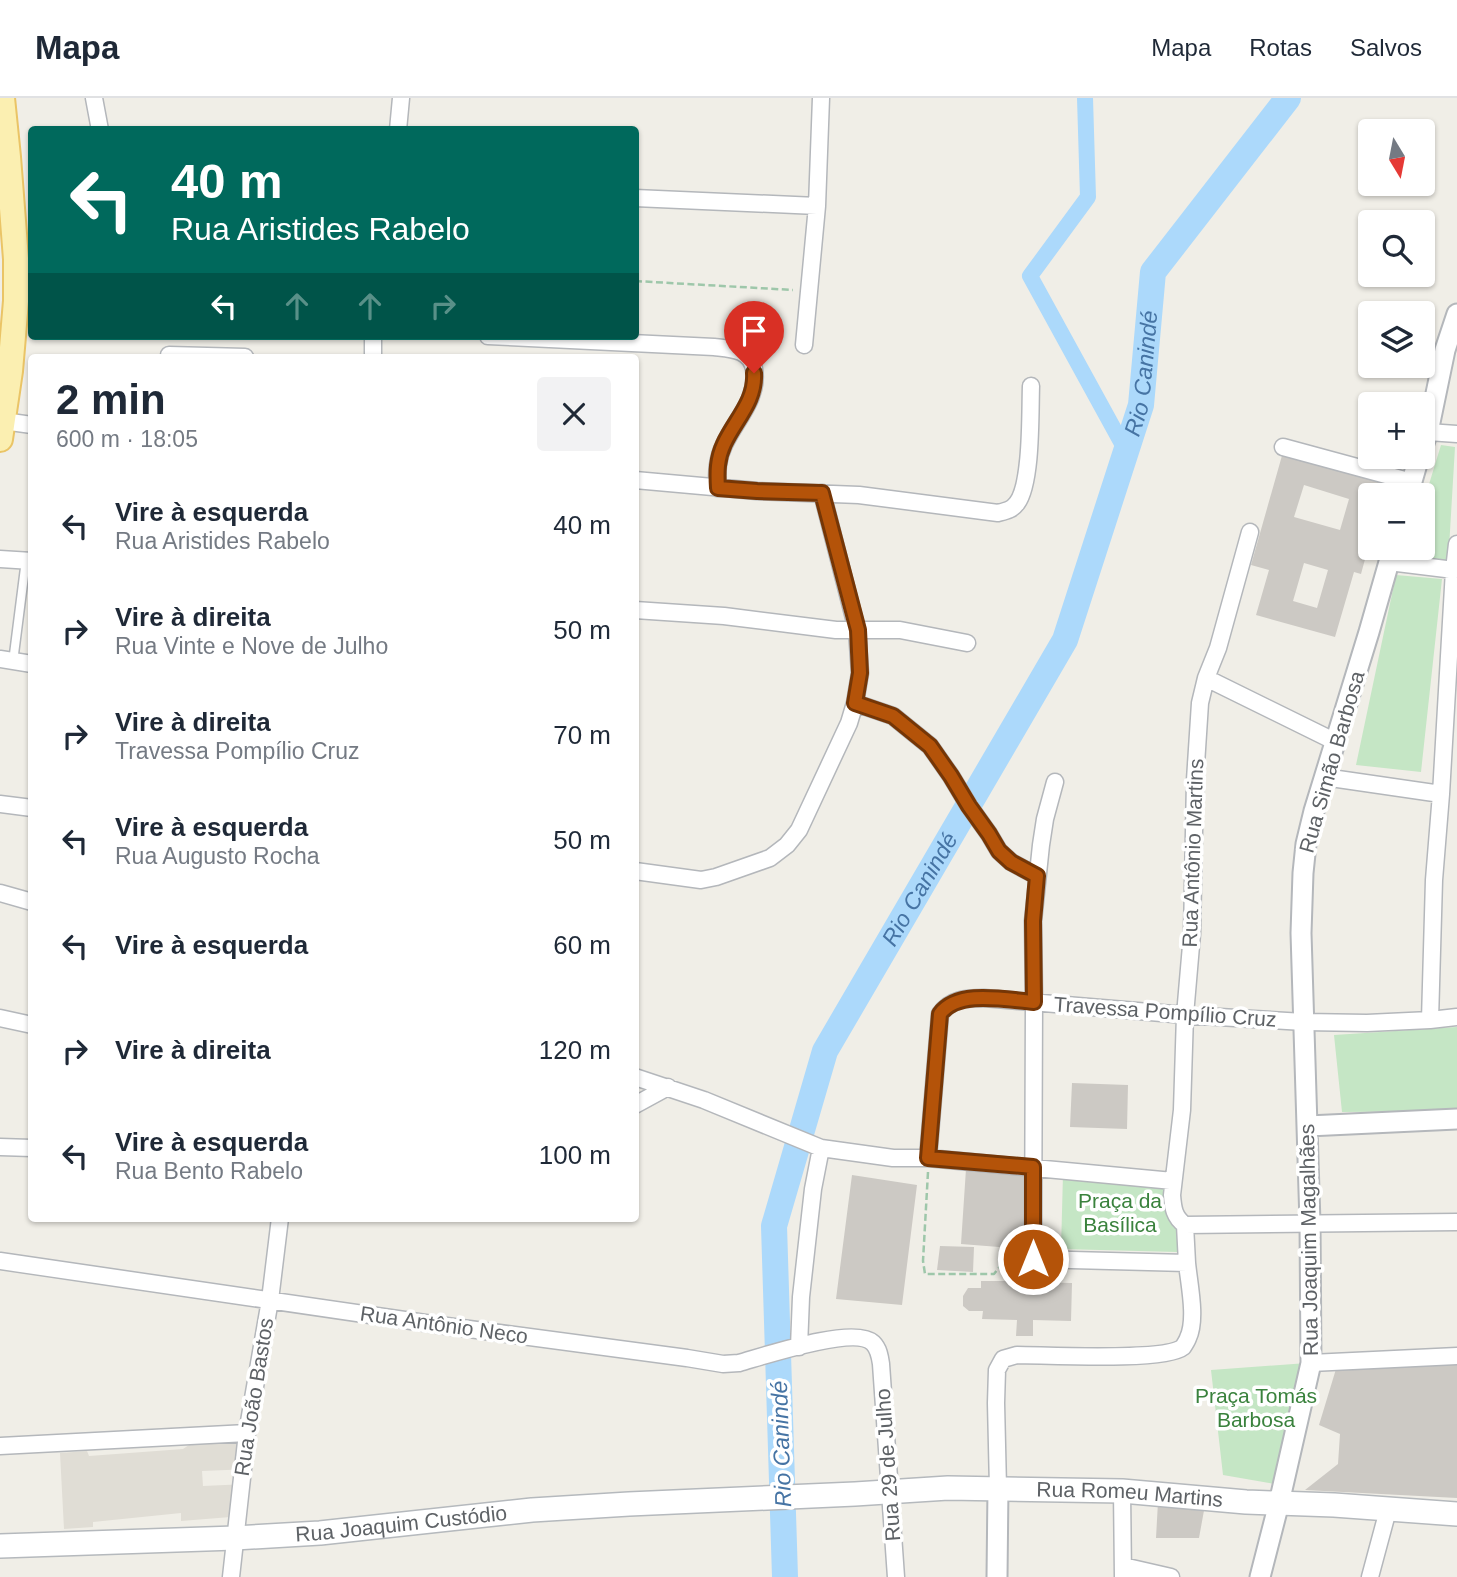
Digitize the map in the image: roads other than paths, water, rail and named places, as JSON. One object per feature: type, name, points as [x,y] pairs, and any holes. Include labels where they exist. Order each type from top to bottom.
[{"type":"main road","points":[[1,430],[5,371],[16,302],[16,259],[2,98]]},
{"type":"main road","name":"Rua Romeu Martins","points":[[802,1496],[948,1488],[1122,1491],[1206,1499],[1457,1514]]},
{"type":"main road","name":"Rua Joaquim Custódio","points":[[0,1546],[235,1538],[532,1510],[802,1496]]},
{"type":"street","points":[[94,98],[99,126]]},
{"type":"street","points":[[398,126],[401,98]]},
{"type":"street","points":[[804,345],[817,206],[821,98]]},
{"type":"street","points":[[639,198],[817,206]]},
{"type":"street","points":[[1435,394],[1457,314]]},
{"type":"street","points":[[570,340],[714,347],[744,353],[750,359],[755,380],[753,389],[721,452],[717,468],[718,488]]},
{"type":"street","points":[[639,480],[757,491],[859,495],[998,513],[1010,510],[1017,504],[1023,490],[1027,470],[1031,386]]},
{"type":"street","points":[[1,430],[28,426]]},
{"type":"street","points":[[1435,437],[1457,434]]},
{"type":"street","points":[[1283,447],[1392,483]]},
{"type":"street","points":[[639,872],[701,880],[716,877],[770,858],[787,845],[799,830],[849,723],[860,673],[858,630],[822,493]]},
{"type":"street","name":"Rua Antônio Martins","points":[[1185,1225],[1179,1221],[1172,1208],[1172,1181],[1182,1110],[1185,1016],[1192,934],[1200,703],[1250,532]]},
{"type":"street","points":[[1430,1020],[1434,880],[1452,696],[1454,570],[1457,544]]},
{"type":"street","points":[[0,559],[28,561]]},
{"type":"street","name":"Rua Simão Barbosa","points":[[1304,1022],[1301,933],[1306,844],[1390,560]]},
{"type":"street","points":[[1412,560],[1454,570]]},
{"type":"street","points":[[639,610],[724,616],[836,631],[900,631],[967,643]]},
{"type":"street","points":[[7,660],[28,663]]},
{"type":"street","points":[[1206,678],[1336,742]]},
{"type":"street","points":[[855,703],[893,716],[930,746],[999,851],[1011,862],[1037,876]]},
{"type":"street","points":[[1324,777],[1441,794]]},
{"type":"street","points":[[1055,782],[1045,819],[1033,921],[1033,1259],[1187,1263]]},
{"type":"street","points":[[0,804],[28,808]]},
{"type":"street","points":[[0,893],[28,901]]},
{"type":"street","name":"Travessa Pompílio Cruz","points":[[928,1158],[940,1014],[945,1007],[956,1001],[971,998],[1185,1016],[1304,1022],[1367,1023],[1457,1017]]},
{"type":"street","points":[[0,1018],[28,1024]]},
{"type":"street","name":"Rua Joaquim Magalhães","points":[[1260,1577],[1311,1363],[1304,1022]]},
{"type":"street","points":[[639,1078],[704,1100],[814,1146],[893,1158],[928,1158],[1172,1181]]},
{"type":"street","points":[[639,1103],[668,1087]]},
{"type":"street","points":[[1308,1126],[1457,1119]]},
{"type":"street","points":[[794,1348],[811,1210],[814,1146]]},
{"type":"street","points":[[0,1147],[28,1148]]},
{"type":"street","name":"Rua João Bastos","points":[[231,1577],[247,1433],[270,1300],[280,1222]]},
{"type":"street","points":[[997,1577],[996,1403],[997,1370],[1003,1359],[1017,1355],[1138,1357],[1172,1352],[1183,1347],[1192,1324],[1185,1225],[1457,1222]]},
{"type":"street","name":"Rua Antônio Neco","points":[[0,1261],[716,1363],[733,1364],[840,1337],[861,1337],[873,1343],[879,1353]]},
{"type":"street","name":"Rua 29 de Julho","points":[[879,1353],[896,1577]]},
{"type":"street","points":[[1311,1363],[1457,1356]]},
{"type":"street","points":[[0,1446],[247,1433]]},
{"type":"street","points":[[1122,1491],[1123,1572],[1171,1577]]},
{"type":"street","points":[[1370,1577],[1388,1510]]},
{"type":"lane","points":[[7,660],[28,566]]},
{"type":"waterway","points":[[1085,98],[1088,197],[1030,276],[1126,451]]},
{"type":"waterway","name":"Rio Canindé","points":[[785,1577],[774,1226],[825,1051],[1065,640],[1141,405],[1153,272],[1288,98]]},
{"type":"park label","name":"Praça da Basílica","points":[[1120,1213]]},
{"type":"park label","name":"Praça Tomás Barbosa","points":[[1256,1408]]}]
